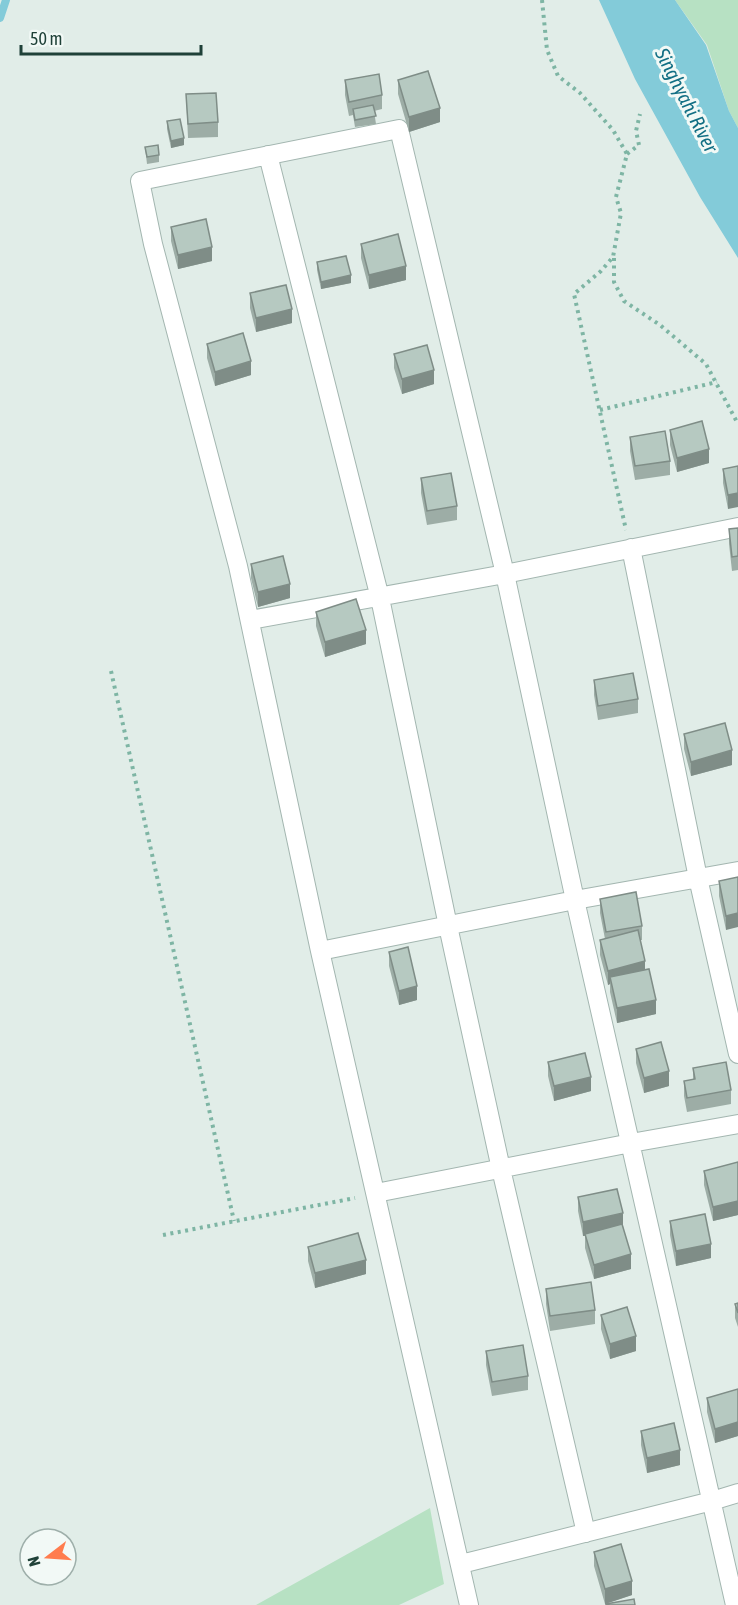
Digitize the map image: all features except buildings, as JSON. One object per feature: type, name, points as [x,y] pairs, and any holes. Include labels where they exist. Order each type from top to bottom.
[{"type":"street","points":[[470,1605],[320,951],[238,566],[153,244],[140,181],[399,129],[505,574],[575,900],[735,1605]]},
{"type":"street","points":[[268,155],[380,598],[501,1169],[586,1533]]},
{"type":"street","points":[[250,620],[380,598],[738,527]]},
{"type":"street","points":[[631,548],[698,878],[738,1054]]},
{"type":"street","points":[[320,951],[575,900],[738,871]]},
{"type":"street","points":[[376,1194],[631,1143],[738,1125]]},
{"type":"street","points":[[461,1564],[712,1502],[738,1492]]},
{"type":"path","points":[[542,0],[547,50],[558,76],[580,93],[613,130],[627,153]]},
{"type":"path","points":[[640,114],[636,131],[639,145],[627,153],[616,197],[621,213],[614,257],[614,282],[624,301],[660,325],[706,364],[738,424]]},
{"type":"path","points":[[614,257],[574,294],[631,548]]},
{"type":"path","points":[[600,410],[717,382]]},
{"type":"path","points":[[111,671],[234,1221]]},
{"type":"path","points":[[163,1235],[376,1194]]},
{"type":"green space","points":[[675,0],[738,0],[738,128],[729,111],[707,45]]},
{"type":"green space","points":[[430,1508],[444,1584],[399,1605],[256,1605]]},
{"type":"water","name":"Singhyahi River","points":[[599,0],[675,0],[706,45],[729,111],[738,128],[738,258],[700,197],[635,79]]},
{"type":"waterway","points":[[0,18],[6,0]]}]
